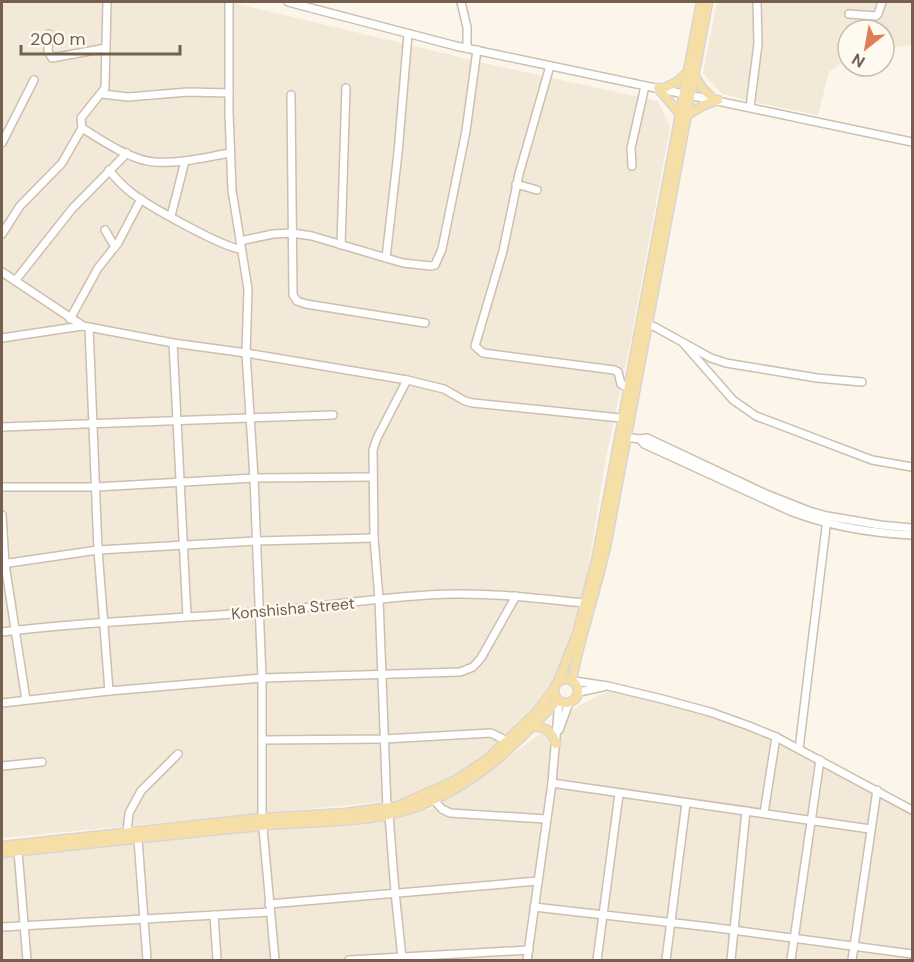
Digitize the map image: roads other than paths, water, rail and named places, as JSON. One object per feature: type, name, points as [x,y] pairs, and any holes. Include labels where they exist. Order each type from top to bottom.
[{"type":"main road","points":[[388,811],[454,781],[486,760],[536,712],[556,685],[565,678],[573,680],[579,692],[576,699],[569,703],[558,700],[554,695],[556,685],[569,654],[585,603],[622,436],[684,114],[701,2]]},
{"type":"main road","points":[[684,114],[660,89],[691,73],[708,2]]},
{"type":"main road","points":[[684,114],[716,100],[702,88],[691,73]]},
{"type":"main road","points":[[573,680],[578,651],[607,542],[622,436],[621,418],[644,323]]},
{"type":"main road","points":[[2,853],[262,822],[388,811],[433,800],[480,774],[558,700]]},
{"type":"main road","points":[[532,727],[539,726],[548,730],[556,740]]},
{"type":"main road","points":[[2,846],[127,832],[262,822]]},
{"type":"street","points":[[2,234],[20,206],[62,163],[82,128],[81,118],[105,88],[107,2]]},
{"type":"street","points":[[229,2],[232,190],[248,289],[246,353],[251,417],[262,678],[262,822],[275,960]]},
{"type":"street","points":[[288,2],[467,48],[912,142]]},
{"type":"street","points":[[461,2],[467,27],[467,48]]},
{"type":"street","points":[[750,107],[758,44],[756,2]]},
{"type":"street","points":[[849,14],[876,16],[879,14],[882,2]]},
{"type":"street","points":[[49,34],[48,51],[52,58],[106,48]]},
{"type":"street","points":[[386,258],[402,120],[408,34]]},
{"type":"street","points":[[109,170],[133,194],[227,246],[241,245],[273,234],[291,233],[386,258],[435,265],[466,131],[477,50]]},
{"type":"street","points":[[550,66],[516,184],[503,251],[475,342],[476,349],[483,353],[614,370],[618,372],[621,384],[627,387]]},
{"type":"street","points":[[2,143],[34,80]]},
{"type":"street","points":[[632,166],[631,148],[645,86]]},
{"type":"street","points":[[341,245],[346,88]]},
{"type":"street","points":[[102,94],[128,97],[188,92],[229,93]]},
{"type":"street","points":[[291,94],[293,295],[297,301],[306,304],[426,323]]},
{"type":"street","points":[[82,128],[127,153],[153,162],[185,161],[230,153]]},
{"type":"street","points":[[15,281],[72,209],[127,153]]},
{"type":"street","points":[[171,216],[185,161]]},
{"type":"street","points":[[516,184],[537,190]]},
{"type":"street","points":[[70,319],[98,268],[115,247],[141,199]]},
{"type":"street","points":[[105,230],[115,247]]},
{"type":"street","points":[[2,272],[70,319],[86,327],[407,380],[444,389],[468,402],[621,418]]},
{"type":"street","points":[[644,323],[711,358],[726,363],[818,378],[862,382]]},
{"type":"street","points":[[2,338],[86,327]]},
{"type":"street","points":[[86,327],[102,621],[109,691]]},
{"type":"street","points":[[173,343],[175,419],[187,616]]},
{"type":"street","points":[[684,344],[733,400],[756,416],[872,460],[912,467]]},
{"type":"street","points":[[402,958],[388,811],[373,477],[375,444],[407,380]]},
{"type":"street","points":[[2,427],[333,415]]},
{"type":"street","points":[[622,436],[640,439],[644,444],[790,511],[912,535]]},
{"type":"street","points":[[2,487],[96,487],[254,478],[373,477]]},
{"type":"street","points":[[2,515],[3,564],[26,700]]},
{"type":"street","points":[[827,520],[912,528]]},
{"type":"street","points":[[799,749],[827,520]]},
{"type":"street","points":[[3,564],[98,550],[256,541],[374,538]]},
{"type":"street","name":"Konshisha Street","points":[[2,632],[102,621],[259,612],[455,594],[516,596],[585,603]]},
{"type":"street","points":[[2,703],[262,678],[468,670],[482,658],[516,596]]},
{"type":"street","points":[[573,680],[608,686],[710,712],[776,737],[912,810]]},
{"type":"street","points":[[579,692],[608,686]]},
{"type":"street","points":[[527,960],[552,783],[558,700]]},
{"type":"street","points":[[556,740],[569,703]]},
{"type":"street","points":[[262,740],[384,739],[491,733],[507,741]]},
{"type":"street","points":[[764,813],[776,737]]},
{"type":"street","points":[[127,832],[129,813],[141,791],[178,754]]},
{"type":"street","points":[[791,960],[820,760]]},
{"type":"street","points":[[2,766],[42,762]]},
{"type":"street","points":[[552,783],[870,829]]},
{"type":"street","points":[[852,960],[877,790]]},
{"type":"street","points":[[597,960],[619,794]]},
{"type":"street","points":[[433,800],[450,813],[546,819]]},
{"type":"street","points":[[666,960],[686,803]]},
{"type":"street","points":[[731,960],[747,811]]},
{"type":"street","points":[[138,838],[147,960]]},
{"type":"street","points":[[18,851],[27,960]]},
{"type":"street","points":[[2,927],[214,915],[395,892],[538,880]]},
{"type":"street","points":[[534,907],[912,954]]},
{"type":"street","points":[[214,915],[217,960]]},
{"type":"street","points":[[349,960],[529,950]]}]
